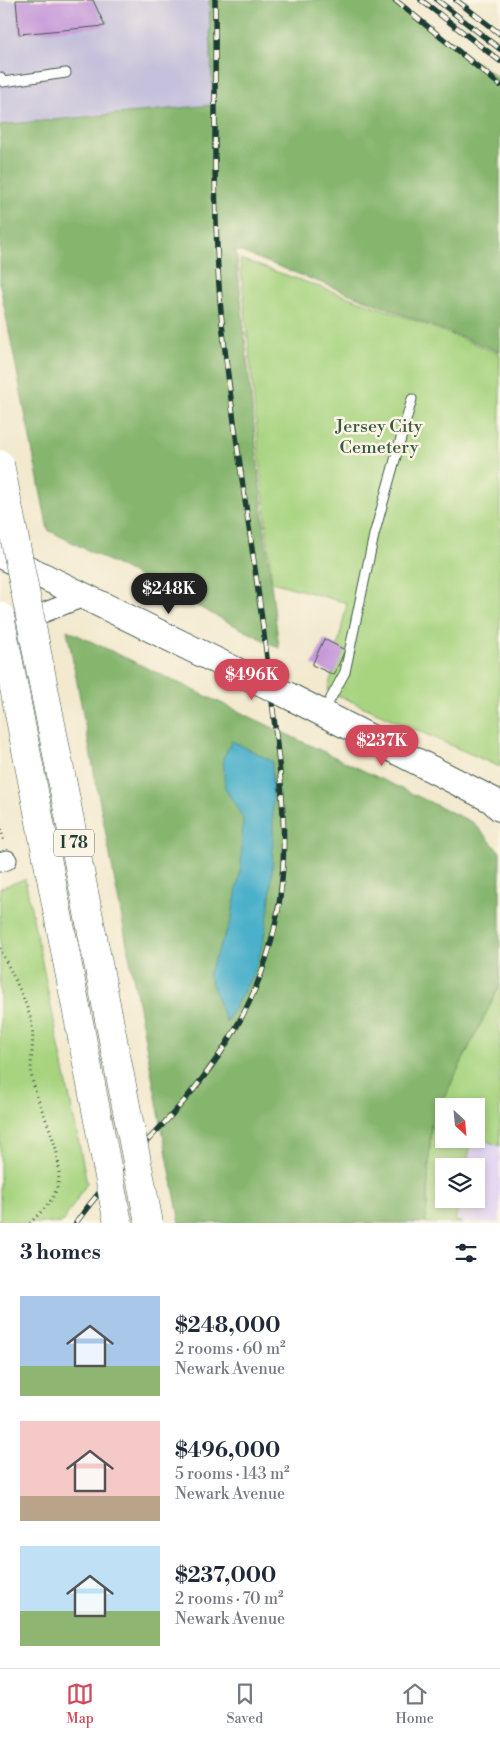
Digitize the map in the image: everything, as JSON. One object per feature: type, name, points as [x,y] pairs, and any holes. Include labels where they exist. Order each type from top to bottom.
[{"type":"highway","name":"I 78","points":[[0,464],[149,1223]]},
{"type":"highway","name":"I 78","points":[[0,616],[118,1223]]},
{"type":"main road","points":[[0,555],[287,695],[492,800],[500,808]]},
{"type":"street","points":[[0,630],[86,596]]},
{"type":"lane","points":[[0,77],[3,82],[66,73]]},
{"type":"lane","points":[[322,714],[343,679],[374,535],[412,399]]},
{"type":"path","points":[[0,824],[5,846],[2,856]]},
{"type":"path","points":[[0,948],[29,1014],[32,1028],[30,1073],[55,1147],[58,1165],[58,1183],[54,1198],[30,1223]]},
{"type":"shaded area","points":[[0,0],[209,0],[213,105],[0,125]]},
{"type":"shaded area","points":[[500,985],[500,1223],[426,1223],[431,1124],[435,1116],[435,1148],[485,1148],[485,1098],[444,1098]]},
{"type":"green space","points":[[209,0],[390,0],[500,79],[500,352],[236,250],[266,543],[279,648],[48,530],[0,285],[0,125],[213,105]]},
{"type":"green space","name":"Jersey City Cemetery","points":[[240,259],[411,319],[500,354],[500,767],[328,691],[347,603],[272,582]]},
{"type":"green space","points":[[67,630],[474,823],[500,852],[500,985],[444,1098],[435,1098],[435,1116],[431,1124],[426,1223],[180,1223]]},
{"type":"green space","points":[[25,879],[87,1183],[62,1223],[0,1223],[0,888]]},
{"type":"green space","points":[[500,985],[500,1146],[485,1140],[485,1098],[444,1098]]},
{"type":"green space","points":[[435,1116],[435,1148],[470,1148],[468,1158],[435,1158],[435,1208],[458,1208],[455,1220],[462,1223],[426,1223],[431,1124]]},
{"type":"water","points":[[232,741],[272,761],[273,838],[268,914],[257,964],[226,1022],[208,974],[231,921],[241,867],[243,818],[225,788],[223,758]]},
{"type":"building","points":[[16,0],[93,0],[105,26],[19,34]]},
{"type":"building","points":[[324,639],[345,650],[334,675],[312,665]]},
{"type":"railway","points":[[76,1223],[114,1176],[184,1101],[218,1057],[238,1025],[261,974],[272,938],[283,868],[284,834],[279,764],[221,312],[215,195],[215,0]]},
{"type":"railway","points":[[395,0],[500,85]]},
{"type":"railway","points":[[421,0],[500,61]]},
{"type":"railway","points":[[437,0],[500,49]]},
{"type":"railway","points":[[456,0],[500,34]]}]
